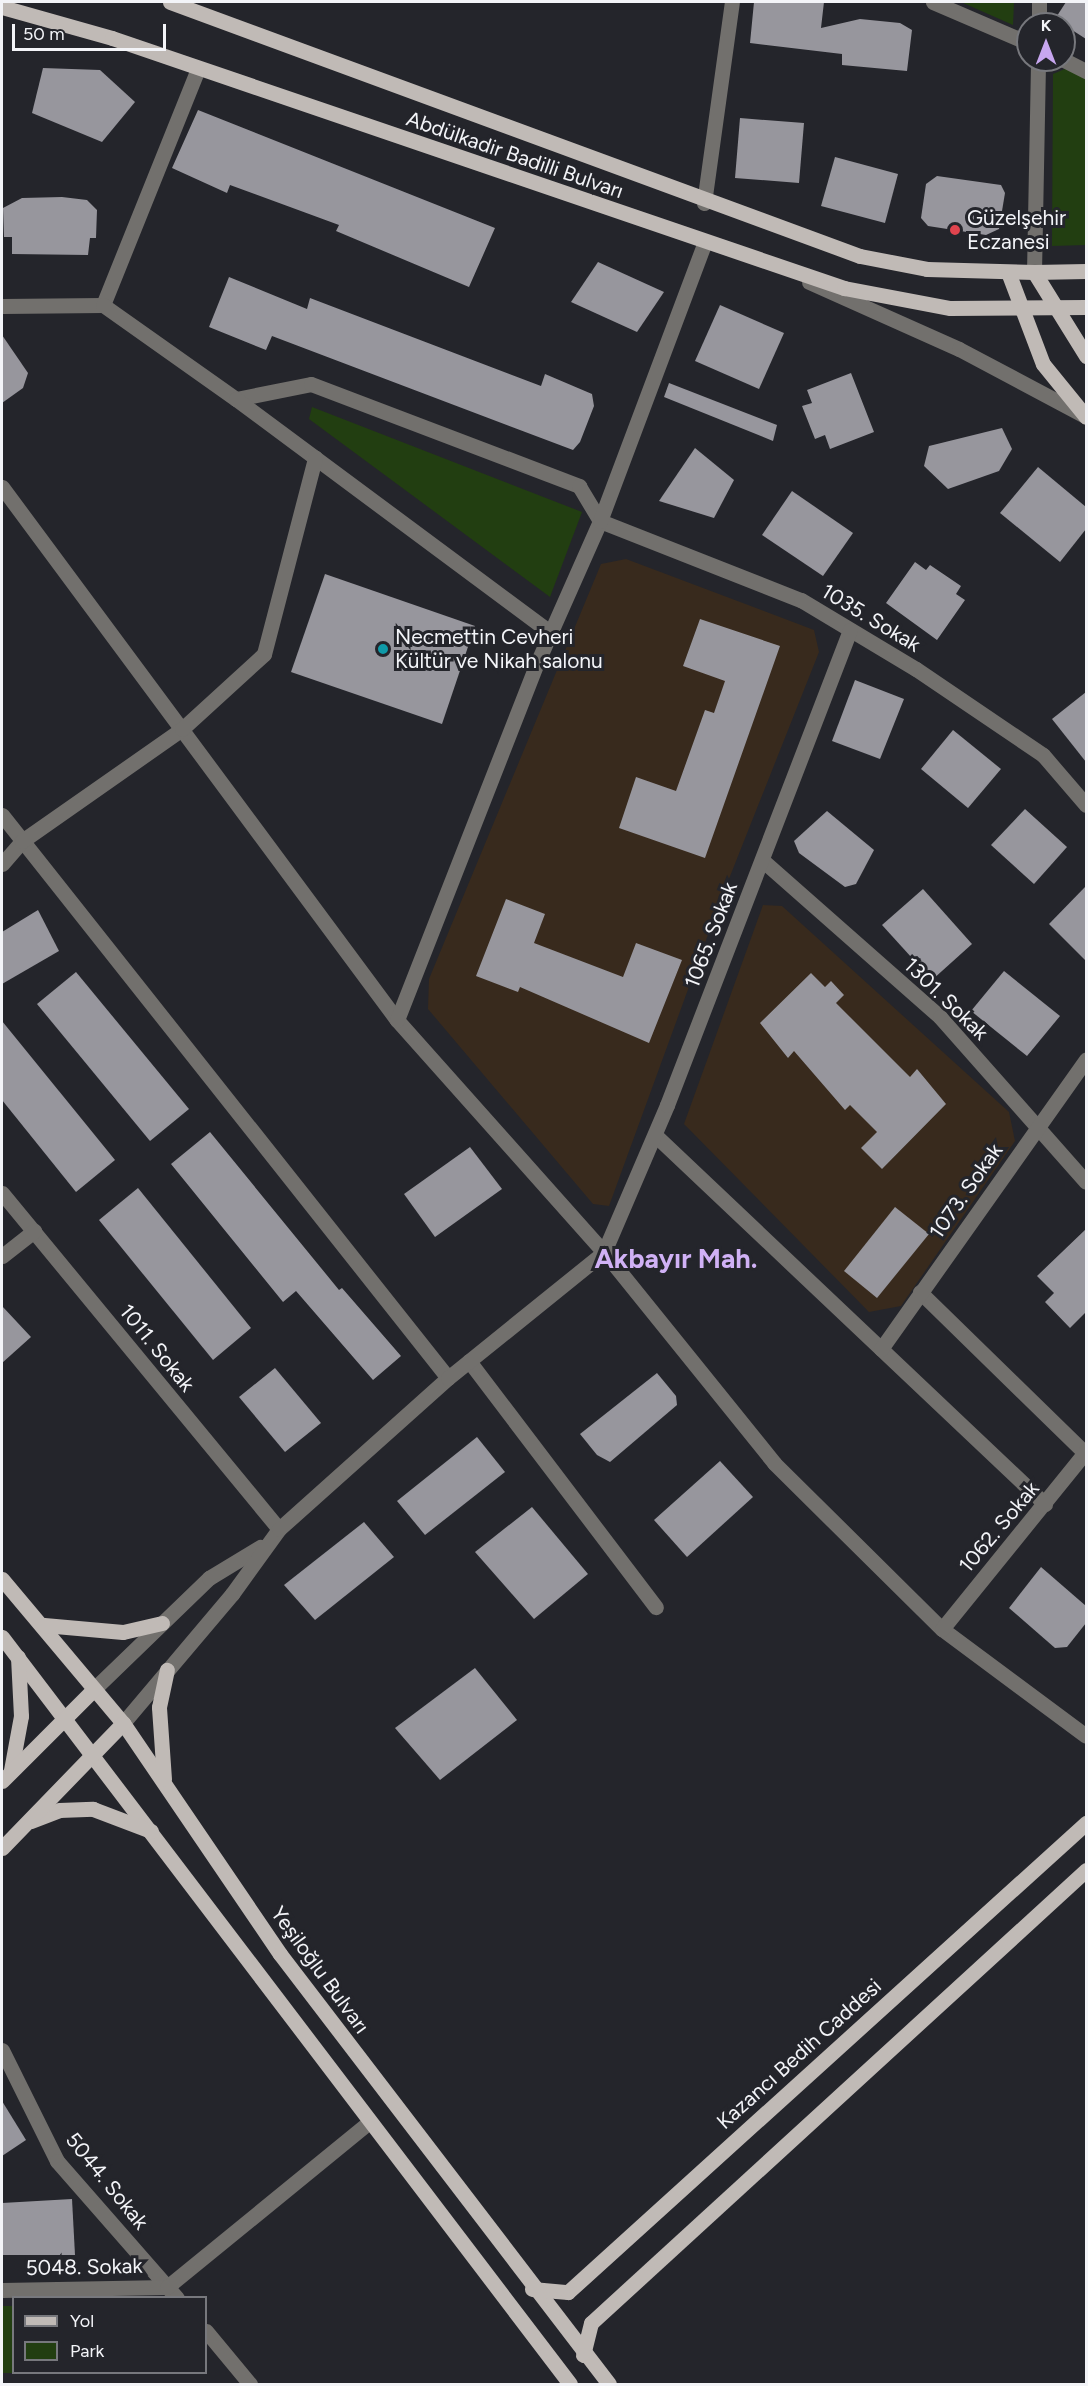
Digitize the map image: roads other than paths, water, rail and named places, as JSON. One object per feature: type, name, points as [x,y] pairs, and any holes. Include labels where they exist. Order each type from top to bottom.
[{"type":"main road","name":"Abdülkadir Badilli Bulvarı","points":[[170,2],[704,202],[893,264],[1008,272],[1086,271]]},
{"type":"main road","name":"Abdülkadir Badilli Bulvarı","points":[[2,7],[198,69],[759,260],[893,301],[1022,312],[1086,307]]},
{"type":"main road","points":[[1008,272],[1043,364],[1086,417]]},
{"type":"main road","points":[[1034,272],[1054,308],[1086,356]]},
{"type":"main road","name":"Yeşiloğlu Bulvarı","points":[[2,1579],[44,1625],[123,1723],[164,1779],[280,1954],[532,2289],[609,2385]]},
{"type":"main road","points":[[44,1625],[123,1632],[162,1623]]},
{"type":"main road","points":[[2,1637],[92,1752],[368,2123],[570,2385]]},
{"type":"main road","points":[[6,1776],[21,1716],[18,1657]]},
{"type":"main road","points":[[164,1779],[159,1707],[167,1670]]},
{"type":"main road","points":[[6,1776],[94,1689]]},
{"type":"main road","points":[[2,1848],[92,1752],[123,1723]]},
{"type":"main road","points":[[25,1823],[59,1810],[93,1809],[152,1832]]},
{"type":"main road","name":"Kazancı Bedih Caddesi","points":[[532,2289],[568,2292],[1086,1823]]},
{"type":"main road","points":[[584,2355],[591,2323],[1086,1870]]},
{"type":"street","points":[[704,202],[732,2]]},
{"type":"street","points":[[933,2],[1016,38]]},
{"type":"street","points":[[103,305],[198,69]]},
{"type":"street","points":[[1034,272],[1038,72]]},
{"type":"street","points":[[397,1020],[550,632],[600,521],[705,242]]},
{"type":"street","points":[[759,260],[959,349],[1086,417]]},
{"type":"street","points":[[2,306],[103,305],[236,399],[550,632]]},
{"type":"street","points":[[236,399],[311,384],[579,486],[600,521]]},
{"type":"street","points":[[2,864],[22,841],[182,729],[264,654],[315,458]]},
{"type":"street","points":[[2,487],[397,1020],[604,1252],[774,1463],[942,1629],[1086,1736]]},
{"type":"street","name":"1035. Sokak","points":[[600,521],[801,600],[1043,755],[1086,805]]},
{"type":"street","name":"1065. Sokak","points":[[604,1252],[654,1135],[850,630]]},
{"type":"street","points":[[2,815],[448,1378]]},
{"type":"street","name":"1301. Sokak","points":[[762,860],[940,1017],[1086,1182]]},
{"type":"street","name":"1073. Sokak","points":[[881,1348],[1086,1059]]},
{"type":"street","points":[[654,1135],[1045,1504]]},
{"type":"street","name":"1011. Sokak","points":[[2,1193],[279,1529]]},
{"type":"street","points":[[2,1256],[34,1231]]},
{"type":"street","points":[[123,1723],[232,1594],[265,1545],[279,1529],[448,1378],[604,1252]]},
{"type":"street","points":[[920,1292],[1086,1452]]},
{"type":"street","points":[[469,1361],[656,1607]]},
{"type":"street","name":"1062. Sokak","points":[[942,1629],[1086,1452]]},
{"type":"street","points":[[94,1689],[209,1578],[265,1545]]},
{"type":"street","name":"5044. Sokak","points":[[2,2050],[57,2161],[172,2292]]},
{"type":"street","points":[[172,2292],[368,2123]]},
{"type":"street","name":"5048. Sokak","points":[[2,2290],[172,2292]]},
{"type":"street","points":[[207,2332],[250,2385]]},
{"type":"place","name":"Güzelşehir Eczanesi","points":[[955,230]]},
{"type":"place","name":"Necmettin Cevheri Kültür ve Nikah salonu","points":[[383,649]]},
{"type":"district","name":"Akbayır Mah.","points":[[676,1259]]}]
